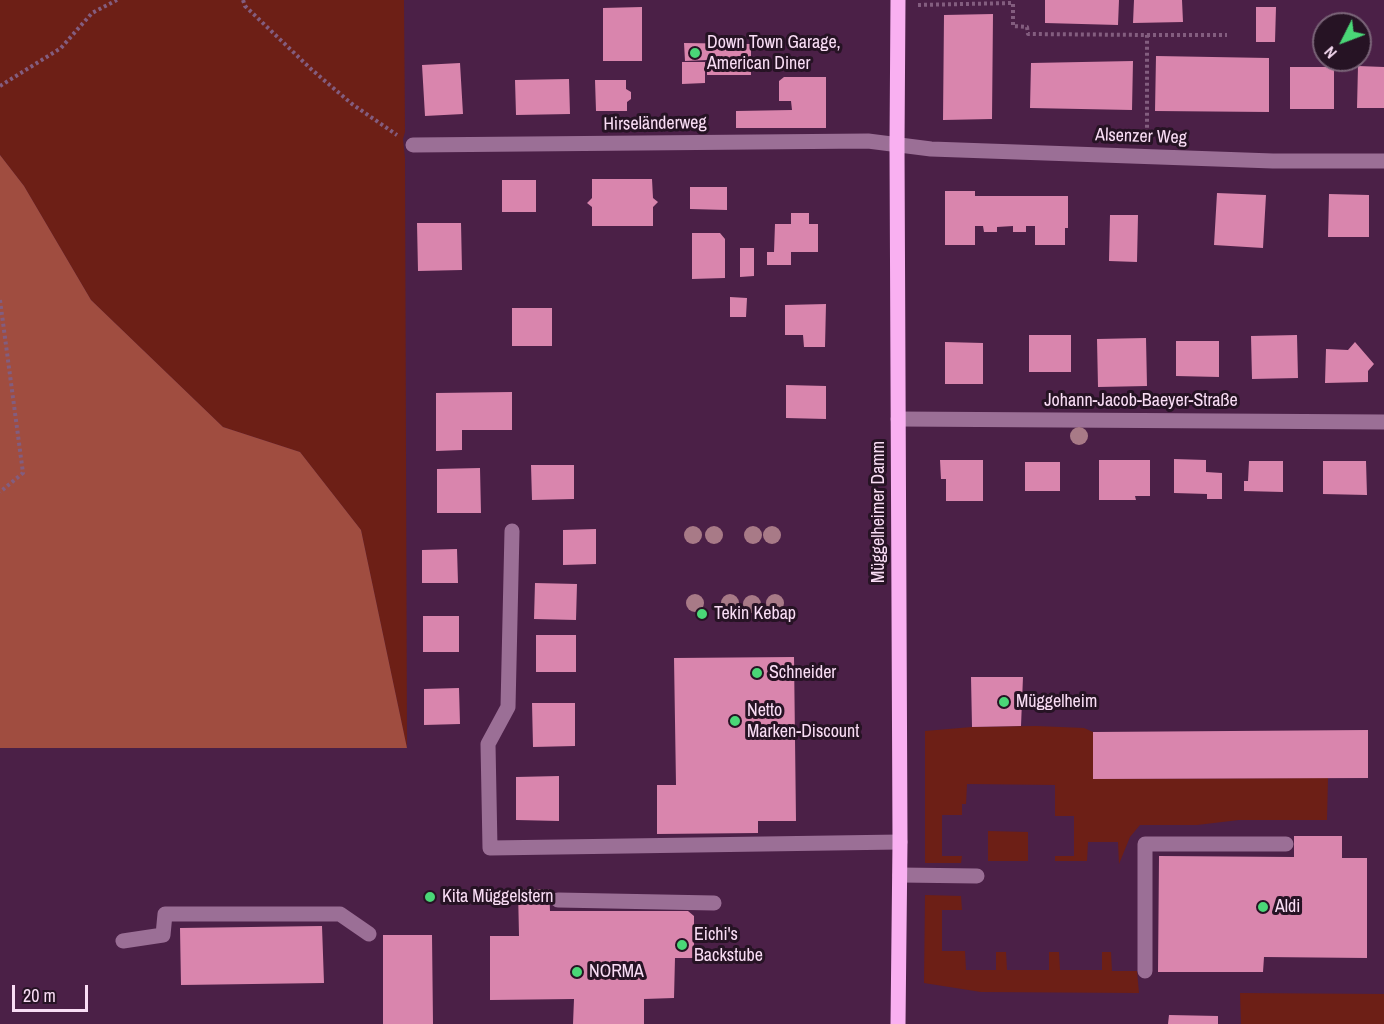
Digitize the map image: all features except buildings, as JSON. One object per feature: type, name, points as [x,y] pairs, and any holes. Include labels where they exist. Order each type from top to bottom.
[{"type":"main road","name":"Müggelheimer Damm","points":[[898,0],[900,843],[898,1024]]},
{"type":"street","name":"Hirseländerweg","points":[[413,145],[848,141],[897,145]]},
{"type":"street","name":"Alsenzer Weg","points":[[897,145],[930,149],[1273,161],[1384,161]]},
{"type":"street","name":"Johann-Jacob-Baeyer-Straße","points":[[898,419],[1384,422]]},
{"type":"street","points":[[512,531],[508,707],[488,744],[490,848],[900,843]]},
{"type":"street","points":[[1145,971],[1145,844],[1286,844]]},
{"type":"street","points":[[900,875],[977,876]]},
{"type":"street","points":[[558,900],[714,903]]},
{"type":"street","points":[[123,941],[163,935],[165,914],[340,914],[369,934]]},
{"type":"path","points":[[0,86],[61,48],[92,13],[117,0]]},
{"type":"path","points":[[243,0],[245,6],[311,69],[352,104],[413,145]]},
{"type":"path","points":[[918,5],[1013,3],[1013,26],[1027,27],[1028,34],[1227,35]]},
{"type":"path","points":[[1147,35],[1147,132]]},
{"type":"path","points":[[0,300],[23,473],[0,492]]},
{"type":"shaded area","points":[[0,0],[404,0],[407,748],[361,530],[300,452],[223,427],[91,300],[24,186],[0,155]]},
{"type":"shaded area","points":[[0,155],[24,186],[91,300],[223,427],[300,452],[361,530],[407,748],[0,748]]},
{"type":"shaded area","points":[[972,727],[1084,728],[1093,732],[1093,779],[1328,778],[1327,820],[1239,820],[1197,825],[1140,825],[1130,837],[1119,864],[1118,842],[1088,842],[1087,861],[1055,861],[1055,856],[1074,856],[1074,816],[1055,816],[1055,785],[967,784],[966,804],[962,804],[962,815],[942,815],[942,856],[962,856],[961,863],[925,863],[925,731]]},
{"type":"shaded area","points":[[988,831],[1028,832],[1028,861],[988,861]]},
{"type":"shaded area","points":[[925,895],[961,896],[962,910],[942,910],[942,951],[965,951],[966,970],[996,970],[996,952],[1006,952],[1007,970],[1049,970],[1049,952],[1059,952],[1060,970],[1102,970],[1102,952],[1111,952],[1112,971],[1137,971],[1139,993],[981,992],[924,983]]},
{"type":"shaded area","points":[[1240,993],[1384,994],[1384,1024],[1241,1024]]},
{"type":"place","name":"Down Town Garage, American Diner","points":[[695,53]]},
{"type":"place","name":"Tekin Kebap","points":[[702,614]]},
{"type":"place","name":"Schneider","points":[[757,673]]},
{"type":"place","name":"Müggelheim","points":[[1004,702]]},
{"type":"place","name":"Netto Marken-Discount","points":[[735,721]]},
{"type":"place","name":"Kita Müggelstern","points":[[430,897]]},
{"type":"place","name":"Aldi","points":[[1263,907]]},
{"type":"place","name":"Eichi's Backstube","points":[[682,945]]},
{"type":"place","name":"NORMA","points":[[577,972]]}]
